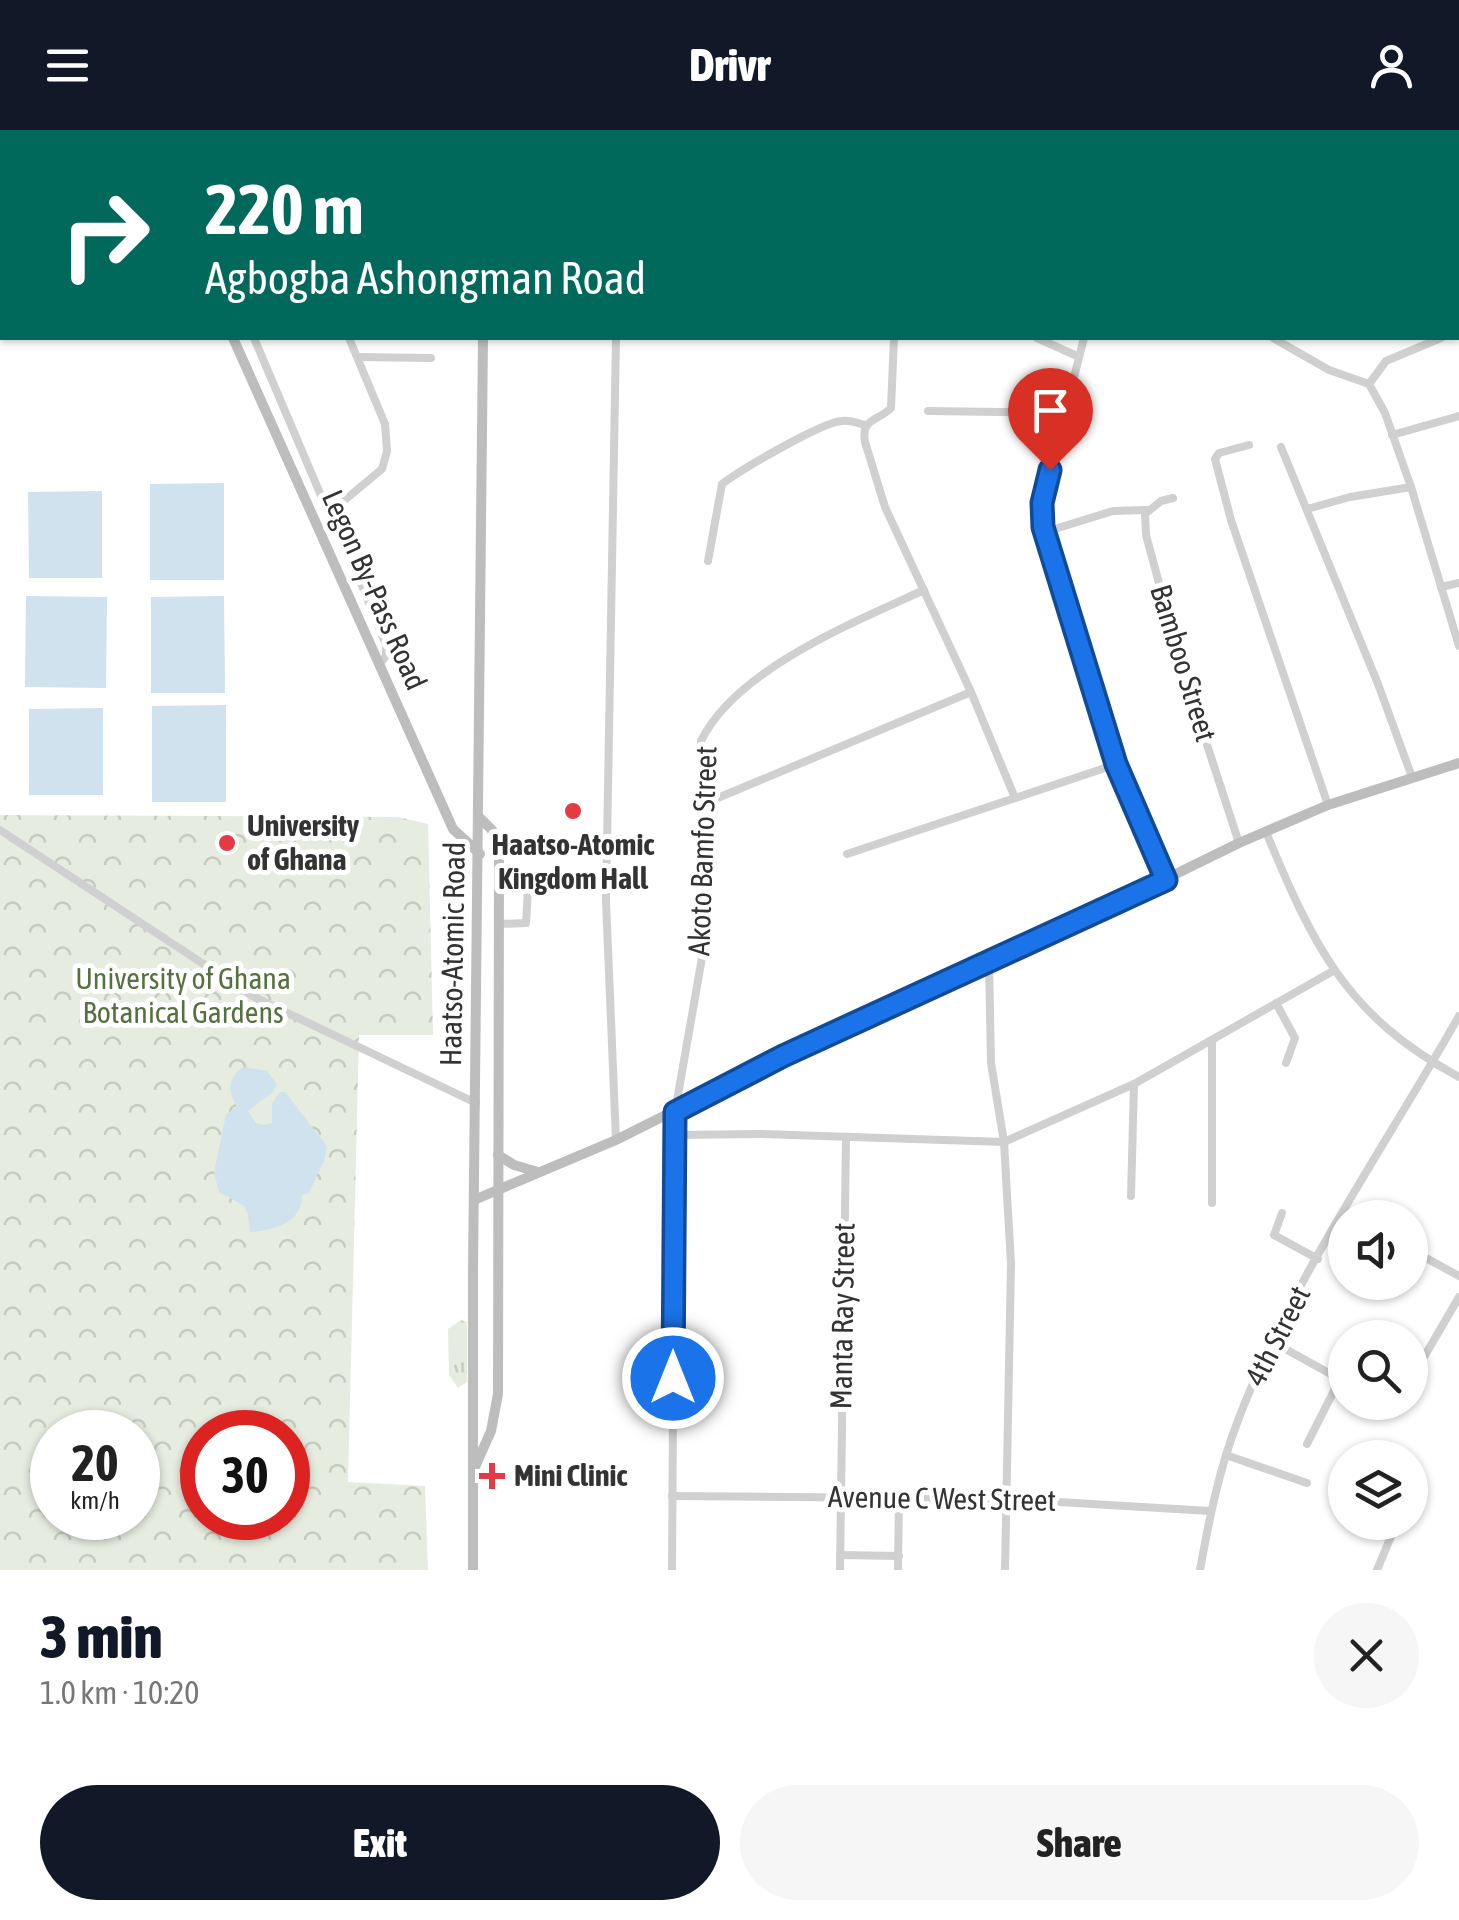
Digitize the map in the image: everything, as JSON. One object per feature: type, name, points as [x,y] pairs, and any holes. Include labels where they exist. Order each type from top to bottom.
[{"type":"street","name":"Legon By-Pass Road","points":[[234,340],[454,829],[480,854]]},
{"type":"street","points":[[255,340],[322,498]]},
{"type":"street","points":[[350,340],[386,424],[387,450],[382,469],[340,504],[335,520],[386,645],[386,656],[379,665]]},
{"type":"street","name":"Haatso-Atomic Road","points":[[473,1570],[483,340]]},
{"type":"street","points":[[616,340],[606,900],[616,1140]]},
{"type":"street","points":[[708,561],[722,484],[834,422],[846,420],[866,425],[891,408],[894,340]]},
{"type":"street","points":[[1041,340],[1077,356]]},
{"type":"street","points":[[1083,340],[1042,503],[1044,532],[1116,764],[1166,880]]},
{"type":"street","points":[[1276,340],[1329,370],[1369,384],[1380,401],[1411,487],[1459,646]]},
{"type":"street","points":[[1369,384],[1386,361],[1436,340]]},
{"type":"street","points":[[358,357],[432,358]]},
{"type":"street","points":[[928,411],[1063,413]]},
{"type":"street","points":[[1392,436],[1459,416]]},
{"type":"street","points":[[866,425],[865,442],[885,507],[971,692],[1015,798]]},
{"type":"street","points":[[1250,445],[1218,452],[1215,460],[1231,520],[1328,805]]},
{"type":"street","points":[[1281,447],[1412,777]]},
{"type":"street","points":[[1307,509],[1411,487]]},
{"type":"street","points":[[1044,532],[1113,511],[1148,510],[1173,498]]},
{"type":"street","name":"Bamboo Street","points":[[1148,510],[1144,514],[1146,535],[1161,592],[1239,843]]},
{"type":"street","points":[[1441,587],[1459,584]]},
{"type":"street","name":"Akoto Bamfo Street","points":[[672,1570],[674,1135],[703,952],[702,741],[717,716],[766,672],[810,643],[924,590]]},
{"type":"street","points":[[700,805],[971,692]]},
{"type":"street","points":[[474,1200],[616,1140],[783,1056],[1239,843],[1328,805],[1459,763]]},
{"type":"street","points":[[847,854],[1116,764]]},
{"type":"street","points":[[475,1467],[491,1431],[498,1394],[498,846],[492,830],[480,818]]},
{"type":"street","points":[[0,830],[252,996],[476,1103]]},
{"type":"street","points":[[1266,832],[1308,927],[1333,972],[1376,1020],[1459,1076]]},
{"type":"street","points":[[499,924],[526,923],[528,888]]},
{"type":"street","points":[[989,960],[992,1063],[1004,1142],[1011,1264],[1005,1570]]},
{"type":"street","points":[[674,1135],[1004,1142],[1134,1084],[1333,972]]},
{"type":"street","points":[[1276,1003],[1294,1038],[1286,1063]]},
{"type":"street","name":"4th Street","points":[[1200,1570],[1210,1512],[1226,1455],[1271,1342],[1459,1016]]},
{"type":"street","points":[[1212,1040],[1212,1203]]},
{"type":"street","points":[[1132,1196],[1134,1084]]},
{"type":"street","name":"Manta Ray Street","points":[[840,1570],[846,1137]]},
{"type":"street","points":[[498,1155],[514,1165],[539,1172]]},
{"type":"street","points":[[1282,1213],[1274,1235],[1318,1260]]},
{"type":"street","points":[[1428,1260],[1459,1276]]},
{"type":"street","points":[[1428,1350],[1459,1297]]},
{"type":"street","points":[[1271,1342],[1328,1373]]},
{"type":"street","points":[[1307,1444],[1328,1406]]},
{"type":"street","points":[[1226,1455],[1307,1484]]},
{"type":"street","name":"Avenue C West Street","points":[[672,1496],[1006,1500],[1210,1512]]},
{"type":"street","points":[[898,1570],[900,1497]]},
{"type":"street","points":[[1380,1570],[1390,1540]]},
{"type":"street","points":[[840,1555],[898,1556]]},
{"type":"green space","name":"University of Ghana Botanical Gardens","points":[[0,815],[398,817],[428,824],[433,1035],[359,1035],[348,1482],[425,1486],[428,1570],[0,1570]]},
{"type":"green space","points":[[461,1320],[467,1322],[467,1382],[458,1388],[449,1375],[448,1329]]},
{"type":"water","points":[[224,483],[224,580],[150,580],[150,484]]},
{"type":"water","points":[[102,491],[102,578],[29,578],[28,492]]},
{"type":"water","points":[[26,596],[107,597],[106,688],[25,687]]},
{"type":"water","points":[[224,596],[225,693],[151,693],[151,597]]},
{"type":"water","points":[[226,705],[226,802],[152,802],[152,706]]},
{"type":"water","points":[[103,708],[103,795],[29,795],[29,709]]},
{"type":"water","points":[[243,1067],[267,1071],[277,1084],[273,1092],[248,1111],[256,1123],[272,1123],[272,1103],[280,1092],[285,1092],[327,1146],[324,1161],[309,1193],[302,1195],[298,1212],[277,1227],[250,1232],[244,1206],[219,1192],[214,1173],[226,1114],[237,1107],[232,1081]]},
{"type":"place","name":"Haatso-Atomic Kingdom Hall","points":[[573,811]]},
{"type":"place","name":"University of Ghana","points":[[227,843]]},
{"type":"place","name":"Mini Clinic","points":[[492,1476]]},
{"type":"route","points":[[673,1378],[675,1112],[783,1056],[1166,880],[1116,764],[1043,527],[1042,503],[1050,470]]}]
